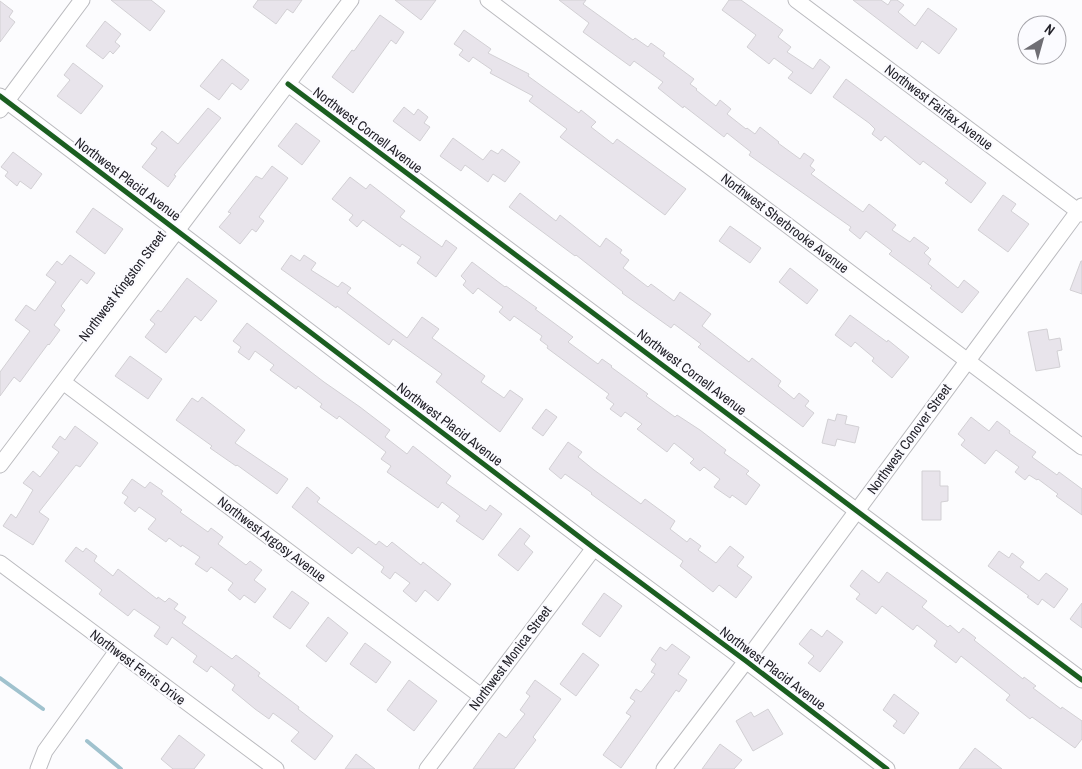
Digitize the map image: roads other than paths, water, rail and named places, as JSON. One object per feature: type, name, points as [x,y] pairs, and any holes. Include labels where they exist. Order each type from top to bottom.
[{"type":"street","points":[[2,102],[82,0]]},
{"type":"street","name":"Northwest Kingston Street","points":[[0,465],[351,0]]},
{"type":"street","name":"Northwest Sherbrooke Avenue","points":[[488,0],[1082,447]]},
{"type":"street","name":"Northwest Fairfax Avenue","points":[[796,0],[1081,210]]},
{"type":"street","name":"Northwest Cornell Avenue","points":[[288,84],[1082,680]]},
{"type":"street","name":"Northwest Placid Avenue","points":[[2,102],[178,231],[594,548],[746,660],[887,769]]},
{"type":"street","name":"Northwest Conover Street","points":[[664,769],[966,360],[1081,210]]},
{"type":"street","name":"Northwest Argosy Avenue","points":[[63,382],[481,696]]},
{"type":"street","name":"Northwest Monica Street","points":[[427,769],[594,548]]},
{"type":"street","name":"Northwest Ferris Drive","points":[[0,564],[276,769]]},
{"type":"street","points":[[38,769],[45,751],[117,651]]},
{"type":"waterway","points":[[0,678],[43,709]]},
{"type":"waterway","points":[[87,741],[121,769]]}]
